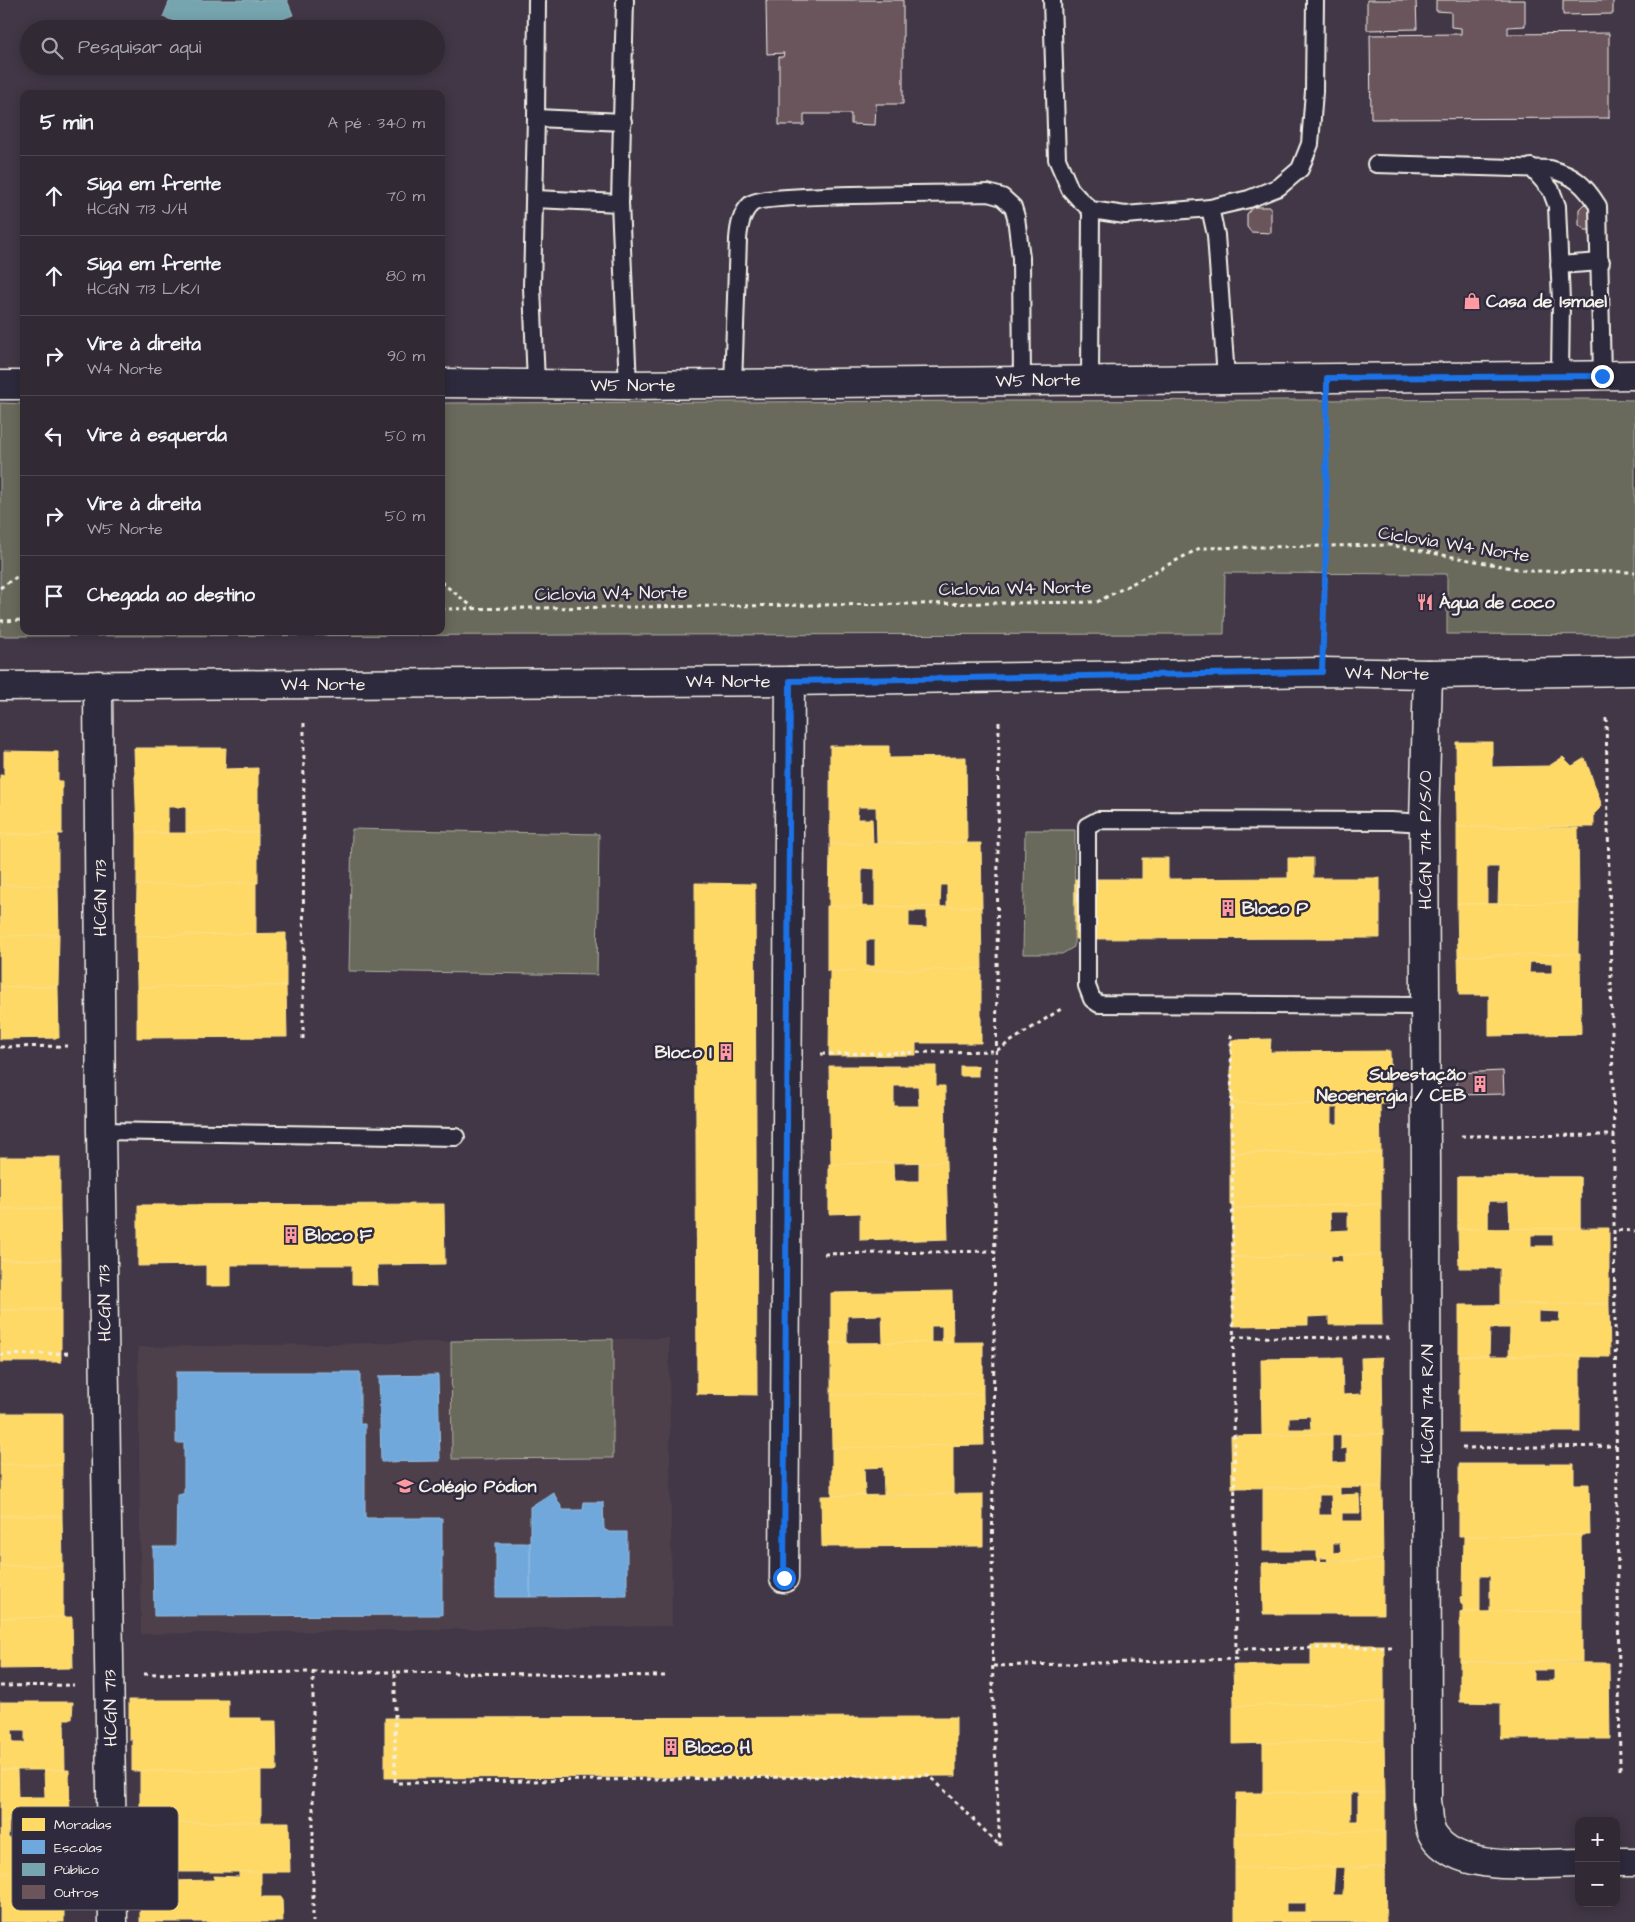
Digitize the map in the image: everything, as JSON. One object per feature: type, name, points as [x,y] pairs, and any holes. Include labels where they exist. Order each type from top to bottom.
[{"type":"street","name":"W5 Norte","points":[[445,383],[628,385],[1635,375]]},
{"type":"street","points":[[0,385],[20,385]]},
{"type":"street","name":"W4 Norte","points":[[0,686],[790,681],[1322,672],[1428,674],[1635,671]]},
{"type":"street","name":"HCGN 714 P/S/O","points":[[1426,1006],[1424,823],[1428,674]]},
{"type":"street","points":[[784,1578],[790,681]]},
{"type":"street","name":"HCGN 713","points":[[98,685],[101,1131],[111,1807]]},
{"type":"street","name":"HCGN 714 R/N","points":[[1426,1006],[1427,1801],[1432,1834],[1443,1847],[1464,1859],[1491,1864],[1575,1863]]},
{"type":"street","points":[[1620,1862],[1635,1862]]},
{"type":"lane","points":[[536,383],[532,287],[537,0]]},
{"type":"lane","points":[[625,0],[620,203],[628,385]]},
{"type":"lane","points":[[1052,0],[1057,159],[1070,189],[1091,210],[1125,215],[1210,208],[1249,199],[1279,187],[1300,169],[1310,144],[1314,90],[1315,0]]},
{"type":"lane","points":[[536,118],[623,122]]},
{"type":"lane","points":[[1376,164],[1531,167],[1550,169],[1568,174],[1586,186],[1598,206],[1602,376]]},
{"type":"lane","points":[[1531,167],[1551,190],[1557,206],[1560,376]]},
{"type":"lane","points":[[733,384],[739,232],[744,212],[751,203],[758,200],[794,197],[988,193],[1002,197],[1013,207],[1016,217],[1021,258],[1022,380]]},
{"type":"lane","points":[[535,199],[620,203]]},
{"type":"lane","points":[[1210,208],[1216,235],[1226,378]]},
{"type":"lane","points":[[1090,380],[1091,210]]},
{"type":"lane","points":[[1559,265],[1600,262]]},
{"type":"lane","points":[[1424,823],[1391,821],[1098,820],[1087,826],[1087,986],[1092,999],[1099,1004],[1426,1006]]},
{"type":"lane","points":[[101,1131],[456,1137]]},
{"type":"path","points":[[1322,672],[1326,546],[1327,378]]},
{"type":"path","name":"Ciclovia W4 Norte","points":[[445,609],[1097,602],[1200,548],[1390,545],[1528,571],[1635,572]]},
{"type":"path","points":[[0,588],[20,575]]},
{"type":"path","points":[[445,585],[475,608]]},
{"type":"path","points":[[0,620],[20,620]]},
{"type":"path","points":[[1606,718],[1614,1135],[1620,1770]]},
{"type":"path","points":[[303,1039],[304,721]]},
{"type":"path","points":[[395,1672],[395,1783],[929,1775],[1000,1847],[993,1708],[992,1576],[999,722]]},
{"type":"path","points":[[824,1054],[996,1051],[1065,1006]]},
{"type":"path","points":[[993,1666],[1236,1659],[1231,1028]]},
{"type":"path","points":[[0,1047],[70,1046]]},
{"type":"path","points":[[1453,1136],[1614,1135]]},
{"type":"path","points":[[1614,1230],[1635,1231]]},
{"type":"path","points":[[824,1254],[994,1251]]},
{"type":"path","points":[[1233,1337],[1400,1338]]},
{"type":"path","points":[[0,1355],[72,1353]]},
{"type":"path","points":[[1452,1448],[1616,1446]]},
{"type":"path","points":[[1236,1649],[1400,1647]]},
{"type":"path","points":[[313,1672],[313,1922]]},
{"type":"path","points":[[137,1675],[395,1672],[665,1676]]},
{"type":"path","points":[[0,1686],[80,1685]]},
{"type":"shaded area","name":"Colégio Pódion","points":[[669,1338],[672,1626],[141,1634],[138,1347]]},
{"type":"green space","points":[[1635,400],[1635,635],[1447,634],[1447,574],[1225,573],[1224,634],[0,636],[0,403],[20,404],[20,635],[445,635],[445,403]]},
{"type":"green space","points":[[352,829],[599,834],[597,975],[349,971]]},
{"type":"green space","points":[[1025,830],[1075,830],[1074,947],[1062,954],[1023,954]]},
{"type":"green space","points":[[613,1339],[613,1458],[452,1459],[451,1341]]},
{"type":"building: Moradias","points":[[1456,742],[1492,742],[1492,767],[1549,766],[1563,757],[1572,766],[1585,758],[1602,806],[1594,814],[1594,827],[1457,827]]},
{"type":"building: Moradias","points":[[830,746],[889,746],[889,758],[966,757],[967,843],[877,843],[876,807],[858,807],[857,819],[872,819],[873,843],[830,844]]},
{"type":"building: Moradias","points":[[134,748],[226,748],[225,769],[258,768],[258,833],[186,833],[186,807],[168,807],[168,833],[137,833]]},
{"type":"building: Moradias","points":[[4,751],[58,752],[58,781],[62,781],[62,834],[0,834],[0,775],[4,775]]},
{"type":"building: Moradias","points":[[1457,827],[1578,828],[1579,903],[1498,904],[1499,867],[1487,867],[1487,904],[1457,904]]},
{"type":"building: Moradias","points":[[137,833],[258,833],[258,883],[137,885]]},
{"type":"building: Moradias","points":[[0,834],[58,834],[58,886],[0,885]]},
{"type":"building: Moradias","points":[[981,843],[982,907],[947,907],[947,885],[941,885],[940,907],[875,907],[875,869],[862,868],[862,907],[829,906],[830,844]]},
{"type":"building: Moradias","name":"Bloco P","points":[[1142,858],[1168,858],[1168,879],[1288,878],[1288,858],[1313,858],[1313,878],[1380,878],[1380,938],[1075,939],[1075,879],[1142,879]]},
{"type":"building: Moradias","points":[[256,883],[256,934],[136,936],[137,885]]},
{"type":"building: Moradias","name":"Bloco I","points":[[695,883],[755,884],[757,1395],[697,1394]]},
{"type":"building: Moradias","points":[[0,885],[58,886],[59,935],[0,936]]},
{"type":"building: Moradias","points":[[1579,903],[1578,954],[1458,956],[1457,904]]},
{"type":"building: Moradias","points":[[827,906],[981,907],[982,969],[827,971]],"holes":[[[909,911],[927,911],[927,928],[909,927]],[[866,940],[875,940],[875,966],[866,966]]]},
{"type":"building: Moradias","points":[[286,933],[286,986],[137,987],[136,936]]},
{"type":"building: Moradias","points":[[59,935],[58,987],[0,987],[0,936]]},
{"type":"building: Moradias","points":[[1580,954],[1581,1034],[1489,1036],[1489,995],[1459,995],[1458,956]],"holes":[[[1530,962],[1552,963],[1552,973],[1529,973]]]},
{"type":"building: Moradias","points":[[981,969],[981,1043],[916,1043],[916,1055],[829,1056],[830,971]]},
{"type":"building: Moradias","points":[[286,986],[287,1037],[137,1038],[137,987]]},
{"type":"building: Moradias","points":[[0,987],[58,987],[59,1038],[0,1039]]},
{"type":"building: Moradias","points":[[1271,1039],[1270,1052],[1390,1051],[1391,1104],[1231,1104],[1231,1040]]},
{"type":"building: Moradias","points":[[829,1066],[936,1066],[936,1086],[945,1086],[946,1162],[831,1164]],"holes":[[[894,1086],[918,1086],[919,1106],[894,1106]]]},
{"type":"building: Moradias","points":[[960,1066],[978,1066],[978,1076],[960,1076]]},
{"type":"building: Moradias","points":[[1230,1103],[1380,1104],[1381,1153],[1230,1153]],"holes":[[[1331,1108],[1338,1108],[1338,1124],[1331,1124]]]},
{"type":"building: Moradias","points":[[1230,1153],[1381,1153],[1381,1204],[1232,1208],[1232,1205],[1230,1205]]},
{"type":"building: Moradias","points":[[0,1157],[60,1157],[60,1209],[0,1209]]},
{"type":"building: Moradias","points":[[946,1162],[948,1239],[860,1240],[860,1213],[829,1214],[829,1164],[893,1163],[894,1181],[919,1181],[919,1163]]},
{"type":"building: Moradias","points":[[1458,1177],[1580,1177],[1580,1228],[1510,1229],[1509,1201],[1488,1201],[1488,1229],[1458,1229]],"holes":[[[1536,1184],[1558,1184],[1558,1196],[1537,1196]]]},
{"type":"building: Moradias","points":[[1458,1177],[1580,1177],[1580,1228],[1510,1229],[1509,1201],[1488,1201],[1488,1229],[1458,1229]]},
{"type":"building: Moradias","name":"Bloco F","points":[[444,1204],[445,1264],[377,1265],[378,1285],[352,1284],[352,1265],[231,1265],[231,1286],[206,1286],[206,1265],[138,1266],[138,1205]]},
{"type":"building: Moradias","points":[[1381,1204],[1381,1255],[1232,1257],[1232,1208]],"holes":[[[1330,1212],[1348,1212],[1348,1230],[1331,1231]]]},
{"type":"building: Moradias","points":[[0,1209],[60,1209],[61,1260],[0,1260]]},
{"type":"building: Moradias","points":[[1609,1228],[1609,1304],[1500,1304],[1500,1268],[1459,1268],[1458,1229]],"holes":[[[1531,1235],[1553,1235],[1553,1246],[1531,1246]]]},
{"type":"building: Moradias","points":[[1342,1255],[1381,1255],[1382,1325],[1329,1325],[1329,1316],[1308,1317],[1308,1325],[1233,1326],[1232,1257],[1331,1256],[1331,1261],[1343,1262]]},
{"type":"building: Moradias","points":[[0,1260],[61,1260],[61,1310],[0,1310]]},
{"type":"building: Moradias","points":[[952,1291],[953,1343],[942,1342],[942,1326],[931,1326],[931,1343],[883,1343],[882,1315],[847,1316],[847,1343],[831,1343],[831,1293]]},
{"type":"building: Moradias","points":[[1609,1304],[1610,1357],[1509,1356],[1510,1328],[1490,1328],[1489,1356],[1459,1356],[1459,1305]],"holes":[[[1538,1311],[1560,1312],[1559,1322],[1538,1322]]]},
{"type":"building: Moradias","points":[[0,1310],[61,1310],[61,1362],[0,1362]]},
{"type":"building: Moradias","points":[[983,1342],[983,1394],[831,1395],[831,1343]]},
{"type":"building: Moradias","points":[[1459,1356],[1580,1356],[1580,1432],[1459,1432]]},
{"type":"building: Moradias","points":[[1382,1357],[1383,1434],[1262,1436],[1261,1359],[1342,1358],[1343,1395],[1362,1394],[1361,1358]],"holes":[[[1310,1416],[1311,1429],[1289,1429],[1289,1417]]]},
{"type":"building: Moradias","points":[[983,1394],[984,1445],[832,1448],[831,1395]]},
{"type":"building: Moradias","points":[[0,1413],[62,1413],[62,1465],[0,1465]]},
{"type":"building: Moradias","points":[[1332,1434],[1332,1463],[1347,1462],[1347,1448],[1341,1449],[1341,1435],[1383,1434],[1382,1487],[1232,1488],[1231,1436]]},
{"type":"building: Moradias","points":[[953,1445],[953,1494],[884,1495],[883,1467],[864,1468],[865,1495],[832,1496],[832,1448]]},
{"type":"building: Moradias","points":[[1459,1464],[1574,1464],[1574,1484],[1589,1484],[1590,1535],[1459,1536]]},
{"type":"building: Moradias","points":[[0,1465],[62,1465],[62,1516],[0,1516]]},
{"type":"building: Moradias","points":[[1340,1487],[1340,1495],[1359,1494],[1360,1513],[1342,1513],[1342,1521],[1363,1521],[1362,1487],[1382,1487],[1383,1560],[1328,1561],[1327,1558],[1320,1558],[1321,1562],[1317,1562],[1317,1551],[1263,1551],[1263,1488]],"holes":[[[1319,1495],[1331,1495],[1332,1515],[1319,1515]],[[1333,1543],[1340,1543],[1341,1552],[1333,1553]]]},
{"type":"building: Moradias","points":[[983,1494],[983,1546],[822,1547],[821,1496]]},
{"type":"building: Moradias","points":[[0,1516],[62,1516],[63,1566],[0,1566]]},
{"type":"building: Moradias","points":[[1581,1535],[1582,1611],[1490,1612],[1490,1576],[1480,1576],[1480,1612],[1463,1612],[1460,1597],[1463,1596],[1464,1536]]},
{"type":"building: Moradias","points":[[1383,1560],[1383,1614],[1263,1614],[1262,1563]]},
{"type":"building: Moradias","points":[[0,1566],[63,1566],[63,1618],[0,1618]]},
{"type":"building: Moradias","points":[[1582,1611],[1582,1662],[1460,1662],[1460,1612]]},
{"type":"building: Moradias","points":[[72,1617],[73,1668],[0,1669],[0,1618]]},
{"type":"building: Moradias","points":[[1311,1645],[1384,1645],[1384,1702],[1234,1706],[1233,1665],[1311,1665]]},
{"type":"building: Moradias","points":[[1460,1662],[1609,1663],[1610,1739],[1501,1739],[1501,1703],[1460,1702]],"holes":[[[1533,1670],[1554,1670],[1554,1681],[1533,1681]]]},
{"type":"building: Moradias","points":[[129,1700],[228,1700],[228,1718],[261,1718],[261,1721],[276,1721],[277,1771],[132,1771],[132,1739],[129,1739]]},
{"type":"building: Moradias","points":[[0,1702],[73,1702],[72,1719],[64,1719],[65,1770],[0,1770]],"holes":[[[12,1730],[25,1730],[25,1743],[13,1743]]]},
{"type":"building: Moradias","points":[[1384,1702],[1384,1740],[1233,1744],[1233,1706]]},
{"type":"building: Moradias","name":"Bloco H","points":[[956,1717],[956,1776],[385,1778],[385,1718]]},
{"type":"building: Moradias","points":[[1384,1740],[1385,1793],[1263,1793],[1263,1743]]},
{"type":"building: Moradias","points":[[0,1770],[17,1770],[18,1797],[45,1797],[44,1770],[69,1770],[70,1807],[12,1807],[12,1822],[0,1822]]},
{"type":"building: Moradias","points":[[140,1771],[261,1771],[261,1822],[178,1823],[178,1807],[140,1807]]},
{"type":"building: Moradias","points":[[1236,1793],[1351,1793],[1351,1821],[1358,1821],[1358,1793],[1385,1793],[1385,1831],[1235,1833]]},
{"type":"building: Moradias","points":[[0,1822],[9,1822],[8,1838],[12,1838],[12,1873],[0,1873]]},
{"type":"building: Moradias","points":[[289,1822],[290,1872],[178,1872],[178,1823]]},
{"type":"building: Moradias","points":[[1385,1831],[1385,1867],[1235,1868],[1235,1833]]},
{"type":"building: Moradias","points":[[1335,1867],[1333,1895],[1343,1895],[1344,1868],[1385,1867],[1386,1922],[1237,1922],[1235,1920],[1235,1868]],"holes":[[[1286,1903],[1306,1903],[1306,1912],[1286,1912]]]},
{"type":"building: Moradias","points":[[239,1872],[261,1872],[261,1897],[282,1897],[283,1922],[140,1922],[140,1910],[178,1910],[178,1881],[214,1880],[214,1876],[239,1877]]},
{"type":"building: Moradias","points":[[0,1873],[12,1873],[12,1910],[64,1910],[64,1922],[0,1922]]},
{"type":"building: Escolas","points":[[176,1372],[360,1372],[360,1424],[365,1424],[365,1518],[442,1518],[442,1615],[154,1616],[153,1547],[176,1547],[177,1494],[184,1494],[184,1443],[176,1443]]},
{"type":"building: Escolas","points":[[438,1375],[440,1461],[381,1462],[379,1376]]},
{"type":"building: Escolas","points":[[553,1492],[563,1510],[583,1510],[584,1502],[603,1502],[604,1529],[609,1532],[627,1532],[627,1596],[530,1597],[530,1507]]},
{"type":"building: Escolas","points":[[496,1543],[530,1543],[530,1597],[496,1597]]},
{"type":"building: Público","points":[[170,0],[287,0],[293,15],[279,20],[172,20],[163,17]]},
{"type":"building: Outros","points":[[766,0],[903,0],[903,104],[876,104],[875,125],[851,124],[851,114],[804,114],[804,125],[779,125],[779,57],[783,57],[784,53],[767,54]]},
{"type":"building: Outros","points":[[1367,0],[1416,0],[1417,29],[1367,30]]},
{"type":"building: Outros","points":[[1436,0],[1525,0],[1525,26],[1508,27],[1508,34],[1609,33],[1609,118],[1371,119],[1370,35],[1461,34],[1461,28],[1451,27],[1451,12],[1436,11]]},
{"type":"building: Outros","points":[[1563,0],[1613,0],[1613,14],[1563,15]]},
{"type":"building: Outros","points":[[1584,204],[1595,204],[1594,230],[1585,230],[1579,225],[1579,209]]},
{"type":"building: Outros","points":[[1253,207],[1271,207],[1271,233],[1251,232],[1247,227],[1247,214]]},
{"type":"building: Outros","name":"Subestação Neoenergia / CEB","points":[[1503,1071],[1504,1094],[1457,1095],[1457,1073]]},
{"type":"place","name":"Casa de Ismael","points":[[1472,301]]},
{"type":"place","name":"Água de coco","points":[[1425,602]]},
{"type":"place","name":"Bloco P","points":[[1228,908]]},
{"type":"place","name":"Bloco I","points":[[726,1052]]},
{"type":"place","name":"Subestação Neoenergia / CEB","points":[[1480,1084]]},
{"type":"place","name":"Bloco F","points":[[291,1235]]},
{"type":"place","name":"Colégio Pódion","points":[[405,1486]]},
{"type":"place","name":"Bloco H","points":[[671,1747]]},
{"type":"route","points":[[784,1578],[790,681],[1322,672],[1326,546],[1327,378],[1602,376]]}]
